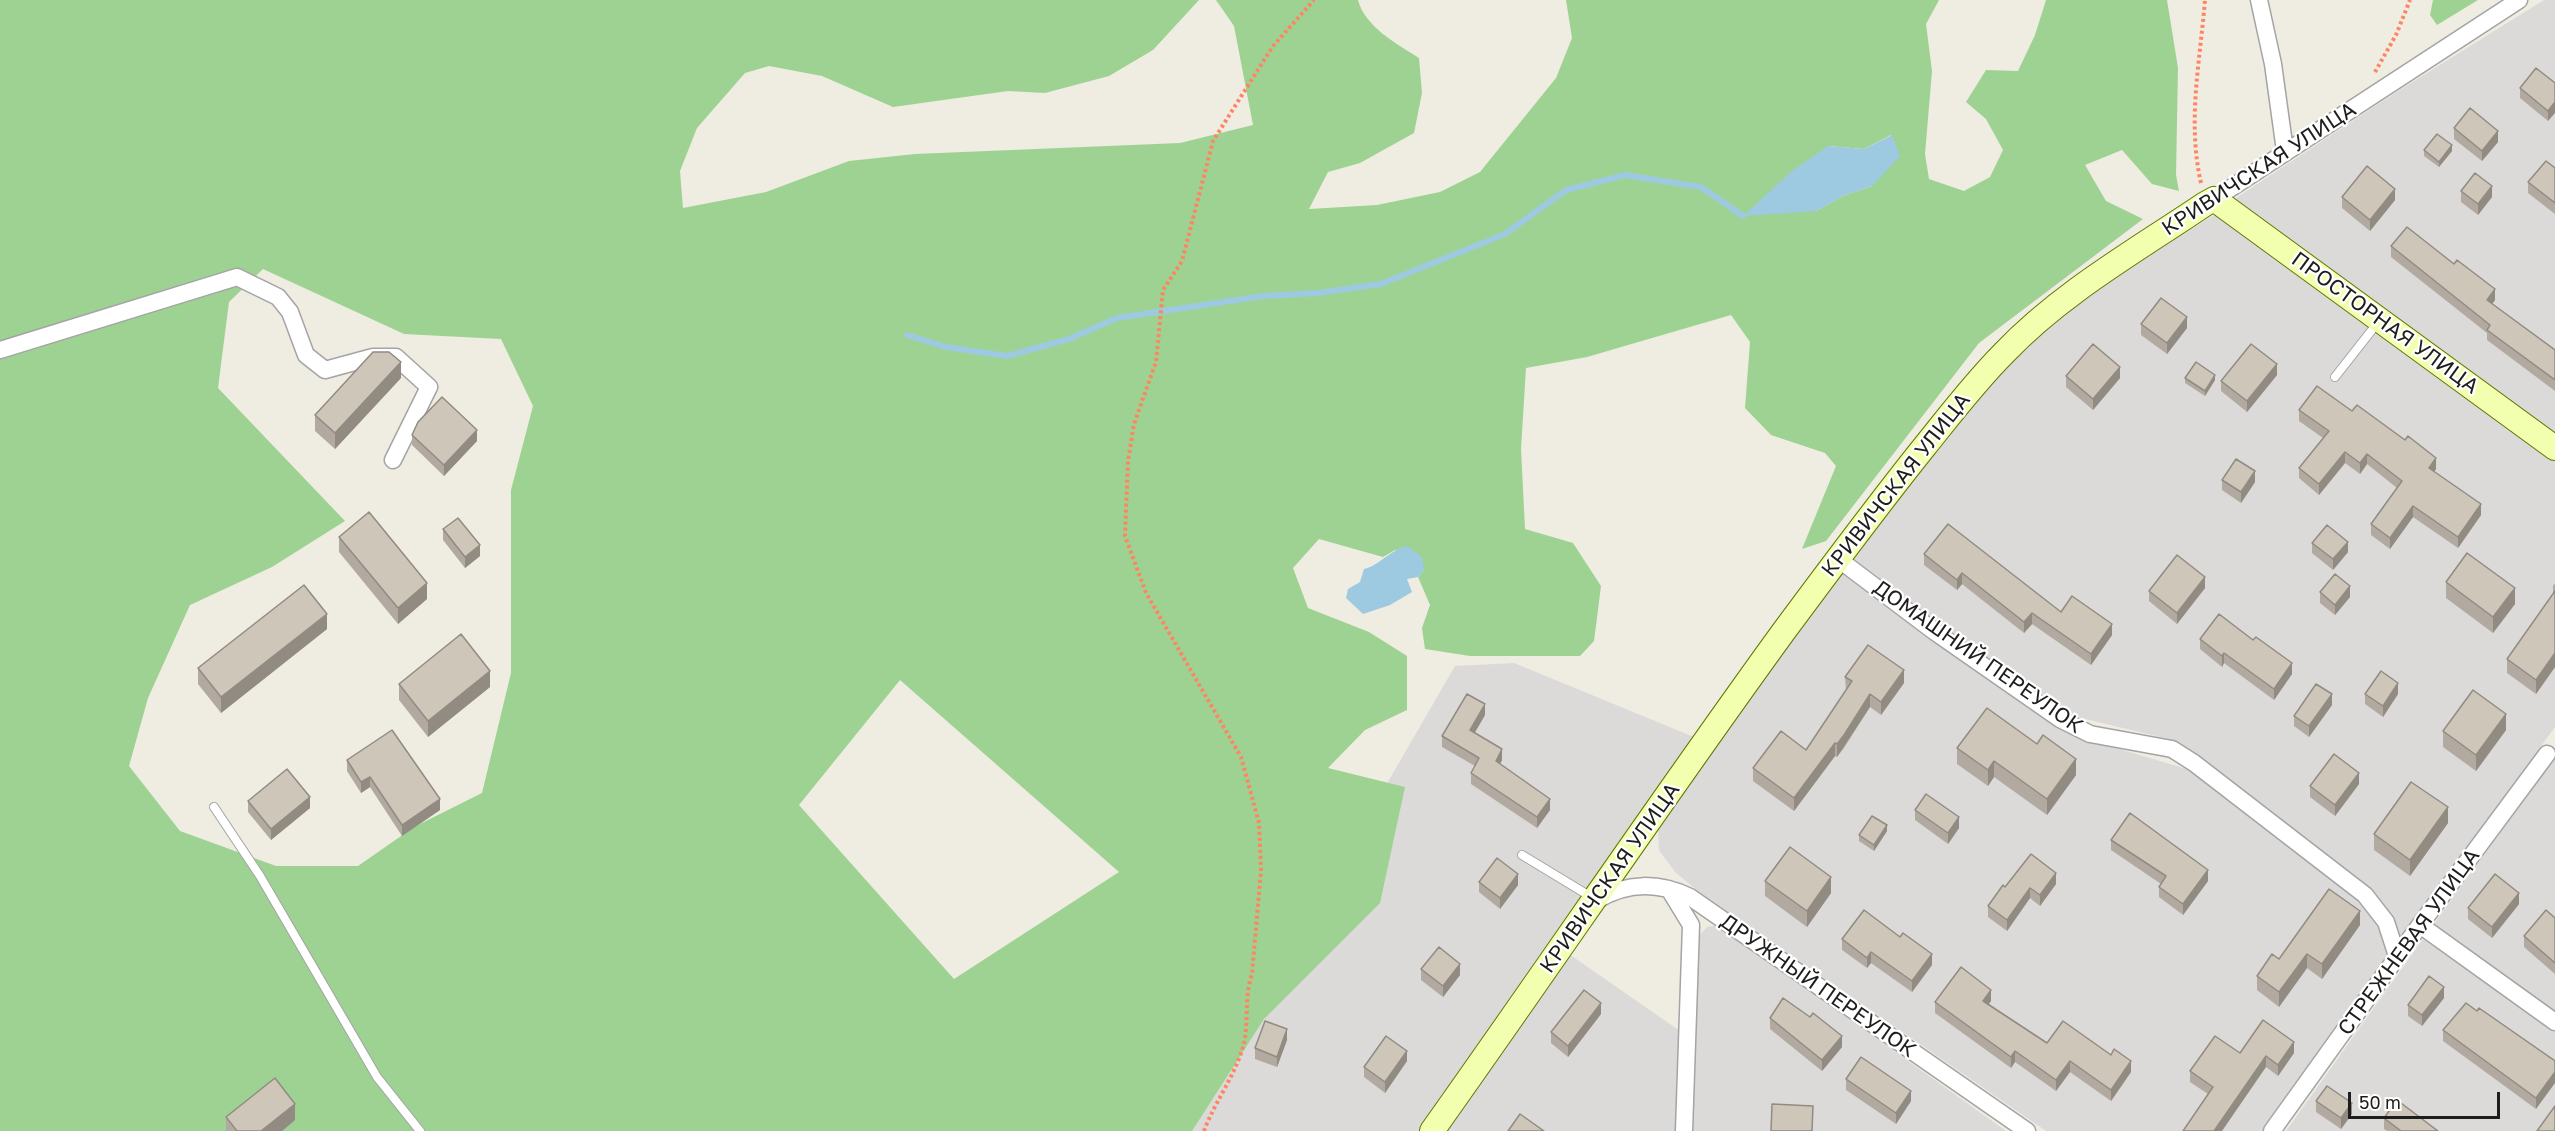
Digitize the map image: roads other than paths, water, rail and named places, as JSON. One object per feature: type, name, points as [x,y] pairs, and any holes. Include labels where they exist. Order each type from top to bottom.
[{"type":"street","points":[[2259,0],[2273,64],[2285,151]]},
{"type":"street","name":"КРИВИЧСКАЯ УЛИЦА","points":[[1432,1131],[1597,900],[1701,746],[1838,558],[1955,409],[2004,352],[2031,327],[2100,274],[2519,0]]},
{"type":"street","name":"ПРОСТОРНАЯ УЛИЦА","points":[[2210,202],[2380,319],[2555,448]]},
{"type":"street","points":[[0,350],[237,277],[278,297],[290,312],[306,355],[325,370],[373,357],[396,357],[429,387],[393,460]]},
{"type":"street","name":"ДОМАШНИЙ ПЕРЕУЛОК","points":[[1838,558],[1935,632],[2060,719],[2090,734],[2172,750],[2194,763],[2370,900],[2386,922],[2397,956]]},
{"type":"street","name":"СТРЕЖНЕВАЯ УЛИЦА","points":[[2272,1131],[2397,956],[2547,754]]},
{"type":"street","name":"ДРУЖНЫЙ ПЕРЕУЛОК","points":[[1597,900],[1626,888],[1647,886],[1669,888],[1700,903],[2026,1131]]},
{"type":"street","points":[[1669,888],[1691,925],[1684,1131]]},
{"type":"street","points":[[2420,925],[2555,1022]]},
{"type":"lane","points":[[2335,377],[2380,319]]},
{"type":"lane","points":[[214,807],[260,876],[377,1077],[420,1131]]},
{"type":"lane","points":[[1522,855],[1597,900]]},
{"type":"water","points":[[1892,135],[1900,156],[1872,186],[1843,196],[1816,211],[1743,216],[1793,170],[1828,146],[1864,149]]},
{"type":"water","points":[[1407,546],[1422,557],[1424,570],[1418,577],[1407,579],[1412,592],[1390,605],[1363,614],[1346,598],[1348,589],[1360,582],[1364,569]]},
{"type":"waterway","points":[[907,335],[946,347],[1007,356],[1069,339],[1117,318],[1263,296],[1318,293],[1381,284],[1505,234],[1566,190],[1625,175],[1701,187],[1743,216]]}]
